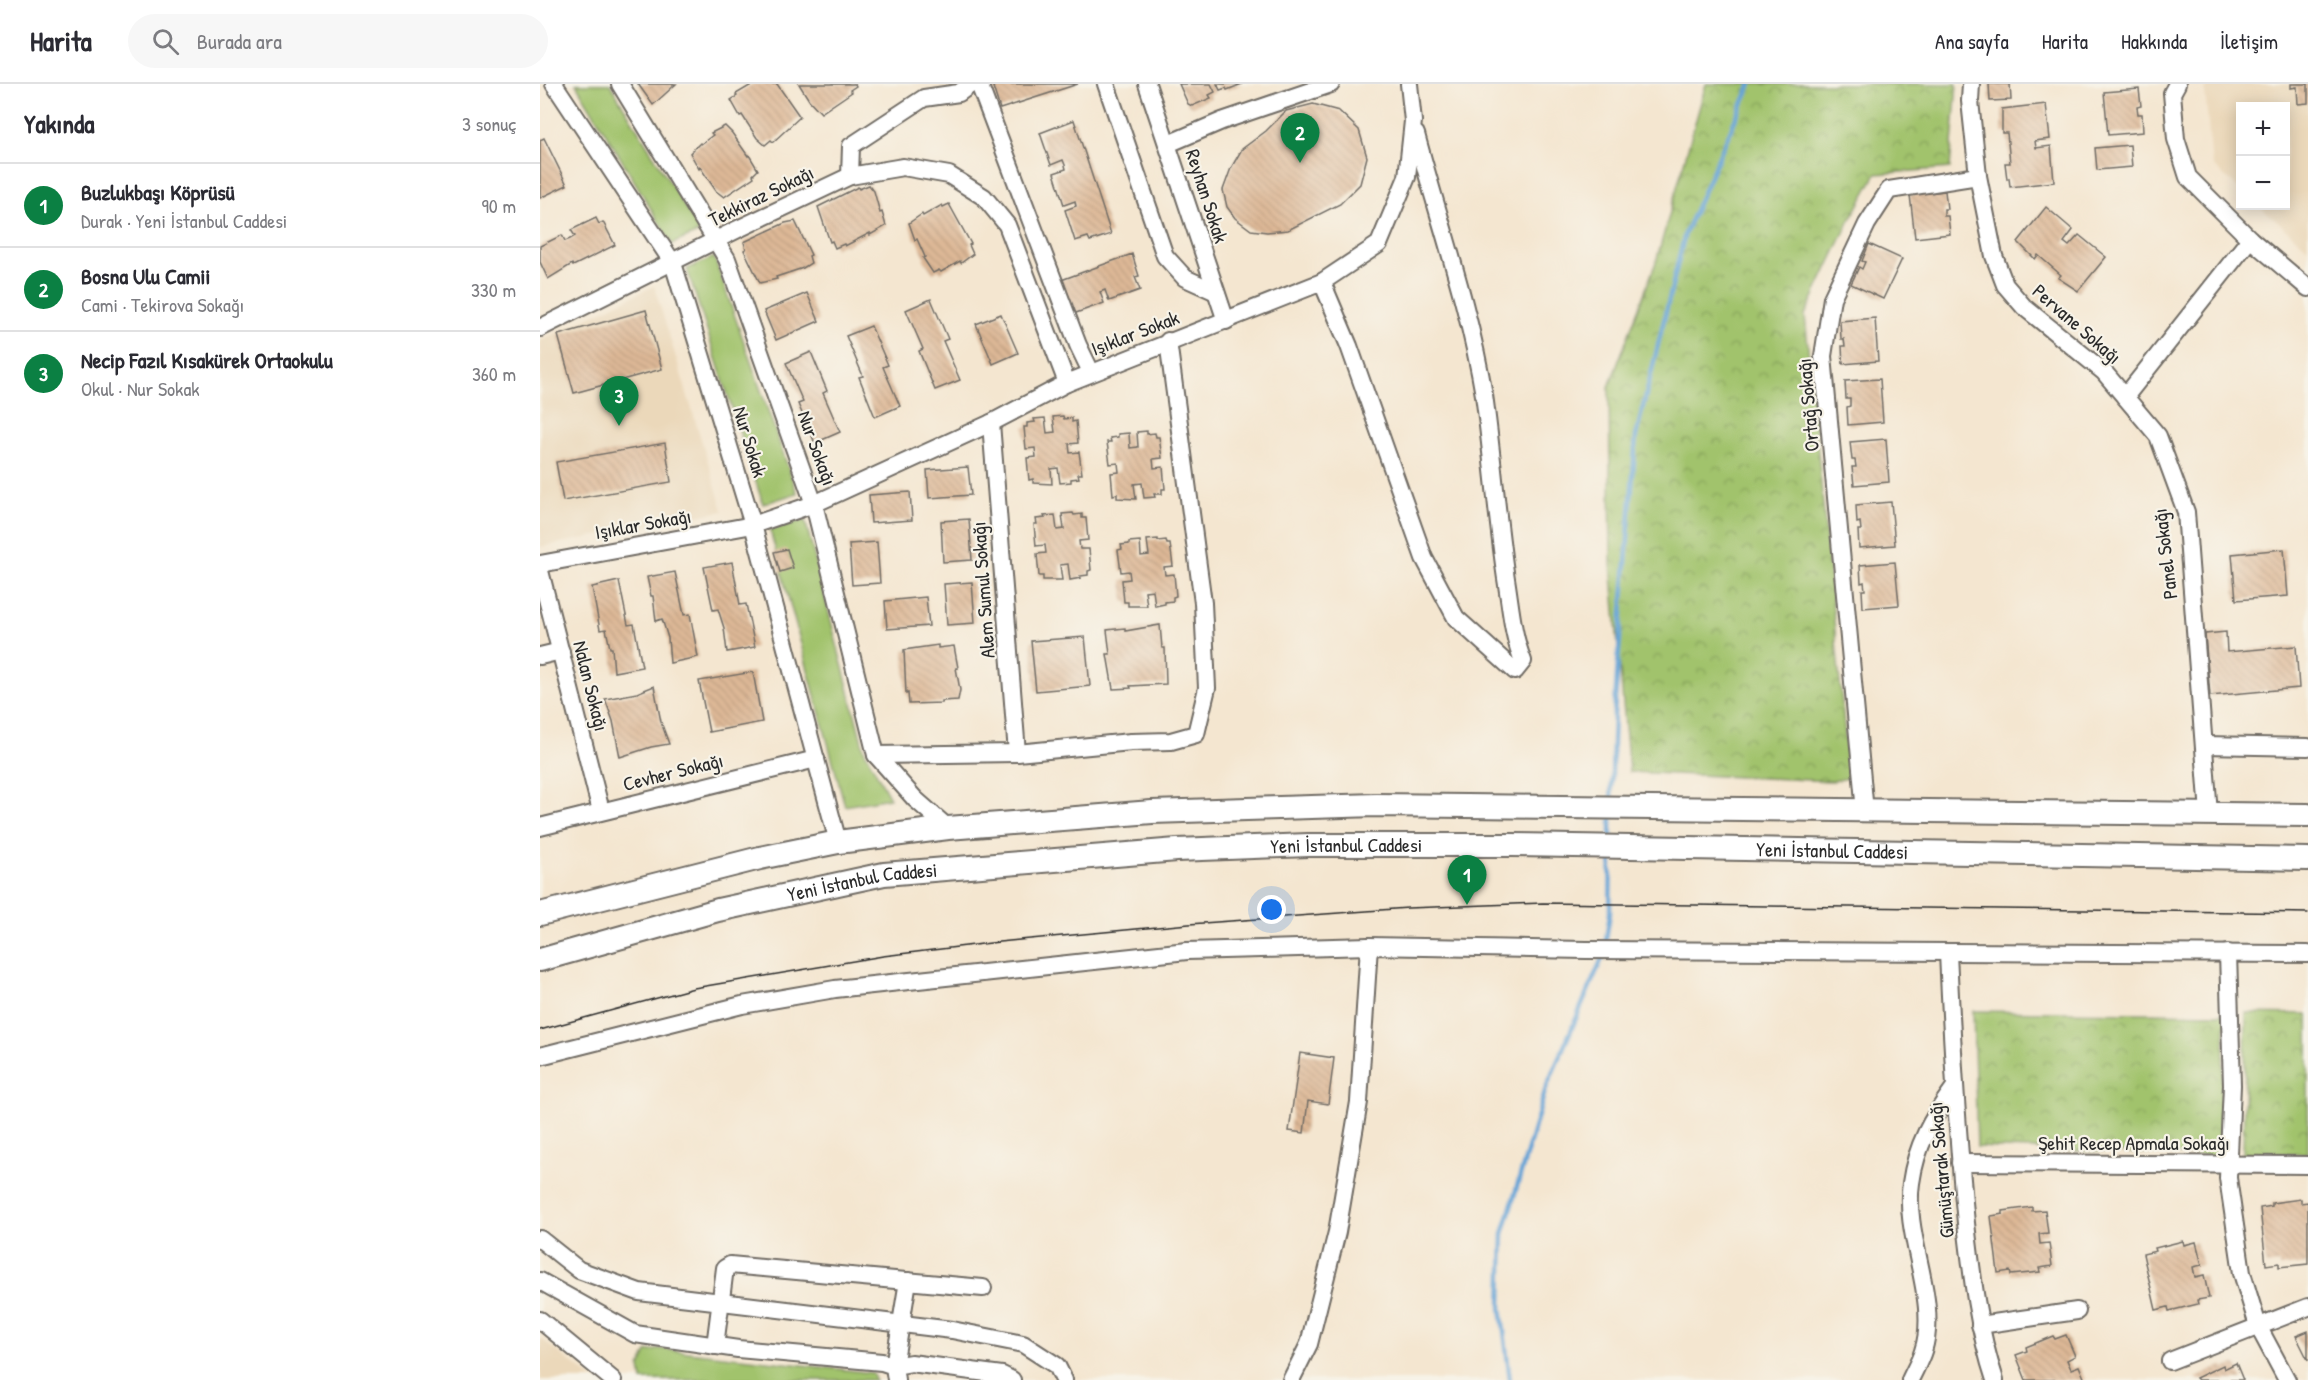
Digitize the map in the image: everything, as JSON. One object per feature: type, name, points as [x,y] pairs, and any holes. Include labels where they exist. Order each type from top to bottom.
[{"type":"highway","name":"Yeni İstanbul Caddesi","points":[[540,915],[760,858],[838,842],[948,828],[1164,811],[1376,805],[1638,806],[1865,812],[2308,815]]},
{"type":"highway","name":"Yeni İstanbul Caddesi","points":[[540,960],[718,910],[884,874],[1110,854],[1375,844],[2308,859]]},
{"type":"street","points":[[540,92],[552,84]]},
{"type":"street","name":"Nur Sokak","points":[[552,84],[673,264],[753,525],[838,842]]},
{"type":"street","name":"Nur Sokağı","points":[[620,84],[727,259],[814,504],[876,755],[915,799],[948,828]]},
{"type":"street","points":[[850,176],[851,146],[924,98],[958,93],[971,84]]},
{"type":"street","points":[[979,84],[1078,345],[1091,372]]},
{"type":"street","points":[[1106,84],[1165,256],[1185,278],[1216,292]]},
{"type":"street","name":"Reyhan Sokak","points":[[1147,84],[1226,321]]},
{"type":"street","points":[[1168,144],[1222,121],[1331,84]]},
{"type":"street","name":"Işıklar Sokak","points":[[753,525],[814,504],[991,423],[1091,372],[1322,282],[1379,244],[1407,177],[1413,121],[1409,84]]},
{"type":"street","points":[[1971,84],[1970,101],[1978,176]]},
{"type":"street","points":[[2177,84],[2172,93],[2176,139],[2188,177],[2250,239],[2308,288]]},
{"type":"street","points":[[1322,282],[1349,346],[1424,558],[1456,618],[1515,671],[1523,661],[1516,643],[1507,587],[1478,359],[1454,261],[1436,208],[1413,121]]},
{"type":"street","name":"Tekkiraz Sokağı","points":[[540,328],[850,176],[903,167],[949,175],[984,197],[1007,225],[1067,383]]},
{"type":"street","name":"Pervane Sokağı","points":[[1978,176],[1994,256],[2005,285],[2024,307],[2104,372],[2125,397]]},
{"type":"street","name":"Ortağ Sokağı","points":[[1865,812],[1823,356],[1832,298],[1867,224],[1888,190],[1978,176]]},
{"type":"street","points":[[2125,397],[2250,239]]},
{"type":"street","points":[[876,755],[1017,753],[1131,742],[1171,741],[1196,734],[1207,688],[1203,603],[1168,341]]},
{"type":"street","name":"Panel Sokağı","points":[[2125,397],[2158,436],[2186,512],[2209,814]]},
{"type":"street","name":"Alem Sumul Sokağı","points":[[991,423],[1017,753]]},
{"type":"street","name":"Işıklar Sokağı","points":[[540,564],[753,525]]},
{"type":"street","name":"Nalan Sokağı","points":[[540,571],[601,811]]},
{"type":"street","points":[[540,656],[561,651]]},
{"type":"street","points":[[2204,745],[2308,747]]},
{"type":"street","name":"Cevher Sokağı","points":[[540,827],[816,759]]},
{"type":"street","points":[[1291,1380],[1309,1344],[1337,1232],[1359,1102],[1369,946]]},
{"type":"street","points":[[540,1056],[742,1005],[835,989],[1187,951],[1369,946],[1615,951],[2308,954]]},
{"type":"street","name":"Gümüştarak Sokağı","points":[[1947,953],[1960,1163],[1980,1325],[1995,1380]]},
{"type":"street","points":[[2228,953],[2232,1014],[2228,1178],[2242,1273],[2258,1326],[2287,1380]]},
{"type":"street","points":[[1910,1380],[1924,1350],[1927,1302],[1913,1237],[1910,1185],[1918,1150],[1932,1119],[1954,1088]]},
{"type":"street","name":"Şehit Recep Apmala Sokağı","points":[[1960,1163],[2308,1165]]},
{"type":"street","points":[[540,1239],[579,1270],[639,1292],[952,1330],[1023,1344],[1057,1366],[1064,1380]]},
{"type":"street","points":[[715,1346],[725,1268],[730,1265],[983,1288]]},
{"type":"street","points":[[540,1281],[635,1334],[715,1346],[860,1359],[895,1373]]},
{"type":"street","points":[[895,1373],[908,1281]]},
{"type":"street","points":[[2170,1361],[2308,1307]]},
{"type":"street","points":[[1980,1325],[2077,1311]]},
{"type":"street","points":[[540,1320],[613,1380]]},
{"type":"street","points":[[895,1373],[911,1363],[1002,1375],[1012,1380]]},
{"type":"shaded area","points":[[2210,84],[2308,84],[2308,248],[2264,210],[2290,210],[2290,102],[2236,102],[2236,186],[2212,165],[2205,91]]},
{"type":"shaded area","points":[[654,286],[723,511],[540,547],[540,341]]},
{"type":"shaded area","points":[[540,1338],[594,1380],[540,1380]]},
{"type":"green space","points":[[576,84],[610,84],[700,232],[672,244]]},
{"type":"green space","points":[[1706,84],[1957,84],[1950,168],[1876,174],[1849,222],[1805,315],[1849,778],[1832,781],[1629,772],[1611,564],[1609,387],[1656,262]]},
{"type":"green space","points":[[714,257],[797,493],[763,504],[687,269]]},
{"type":"green space","points":[[805,520],[864,750],[890,798],[845,806],[770,530]]},
{"type":"green space","points":[[1973,1011],[2226,1014],[2218,1156],[1977,1147]]},
{"type":"green space","points":[[2246,1013],[2308,1014],[2308,1153],[2243,1155]]},
{"type":"green space","points":[[661,1349],[873,1373],[875,1380],[642,1380],[640,1367],[647,1352]]},
{"type":"building","points":[[638,84],[676,84],[653,105]]},
{"type":"building","points":[[753,84],[777,84],[800,117],[773,142],[771,140],[765,145],[757,138],[742,115],[740,116],[731,100],[737,96],[736,94]]},
{"type":"building","points":[[799,84],[855,84],[856,86],[850,90],[852,92],[821,113]]},
{"type":"building","points":[[997,84],[1078,84],[1000,109],[993,87]]},
{"type":"building","points":[[1179,84],[1211,84],[1215,92],[1209,95],[1211,98],[1192,106],[1188,104]]},
{"type":"building","points":[[1217,84],[1242,84],[1227,90],[1226,88],[1220,90]]},
{"type":"building","points":[[1989,84],[2010,84],[2011,100],[1990,101]]},
{"type":"building","points":[[2291,84],[2308,84],[2308,103],[2298,104],[2297,87],[2291,88]]},
{"type":"building","points":[[2139,89],[2141,106],[2137,107],[2138,114],[2142,114],[2143,132],[2108,135],[2104,92]]},
{"type":"building","points":[[1313,104],[1339,111],[1359,130],[1367,157],[1360,184],[1340,204],[1288,230],[1267,232],[1251,230],[1235,218],[1227,207],[1223,190],[1231,168],[1242,149],[1266,131],[1286,111]]},
{"type":"building","points":[[2046,104],[2050,139],[2035,141],[2036,148],[2051,146],[2054,182],[2010,187],[2005,163],[2010,163],[2007,133],[2002,133],[2002,109]]},
{"type":"building","points":[[1074,120],[1111,234],[1090,241],[1088,237],[1075,241],[1065,210],[1076,206],[1075,201],[1064,205],[1054,173],[1066,169],[1065,165],[1063,160],[1051,165],[1040,133]]},
{"type":"building","points":[[725,126],[749,155],[758,170],[753,175],[754,177],[724,197],[716,191],[700,167],[699,169],[690,153],[713,135],[711,133]]},
{"type":"building","points":[[544,138],[567,185],[540,198],[540,140]]},
{"type":"building","points":[[2130,145],[2132,167],[2097,170],[2095,148]]},
{"type":"building","points":[[869,185],[874,191],[886,226],[845,246],[844,244],[835,248],[832,241],[830,242],[818,207],[858,187],[859,189]]},
{"type":"building","points":[[1945,191],[1947,209],[1944,209],[1944,216],[1948,216],[1950,234],[1915,238],[1910,195]]},
{"type":"building","points":[[949,204],[971,244],[969,245],[973,254],[961,263],[960,261],[941,272],[939,270],[933,273],[923,258],[925,257],[917,239],[915,240],[909,223],[922,214],[923,216],[942,205],[943,207]]},
{"type":"building","points":[[2046,207],[2073,230],[2064,242],[2069,246],[2079,235],[2106,257],[2078,291],[2058,278],[2061,275],[2038,255],[2035,259],[2018,242]]},
{"type":"building","points":[[596,218],[599,224],[603,222],[615,245],[573,266],[572,264],[548,279],[540,262],[540,246],[562,235],[565,241],[570,239],[575,236],[571,230]]},
{"type":"building","points":[[795,221],[811,255],[809,256],[811,263],[776,277],[777,279],[760,283],[744,250],[746,249],[744,242],[785,223]]},
{"type":"building","points":[[1869,244],[1902,259],[1883,299],[1851,284],[1859,267],[1862,269],[1865,262],[1862,261]]},
{"type":"building","points":[[1132,254],[1139,276],[1135,277],[1140,290],[1109,301],[1105,290],[1100,292],[1104,303],[1073,314],[1056,282]]},
{"type":"building","points":[[807,293],[819,321],[776,340],[764,311]]},
{"type":"building","points":[[931,299],[948,339],[943,341],[960,380],[935,390],[919,351],[923,349],[906,310]]},
{"type":"building","points":[[646,310],[662,369],[574,393],[558,335]]},
{"type":"building","points":[[1001,314],[1018,353],[993,364],[976,324]]},
{"type":"building","points":[[1875,318],[1878,361],[1843,364],[1842,346],[1845,346],[1844,339],[1841,339],[1840,321]]},
{"type":"building","points":[[871,326],[888,365],[883,367],[900,406],[875,417],[859,377],[863,376],[846,336]]},
{"type":"building","points":[[811,352],[827,391],[823,393],[840,432],[815,443],[798,404],[803,402],[786,363]]},
{"type":"building","points":[[1880,379],[1883,422],[1848,425],[1847,407],[1850,406],[1850,399],[1846,399],[1845,381]]},
{"type":"building","points":[[1063,416],[1064,419],[1072,418],[1072,422],[1076,421],[1078,443],[1069,444],[1070,453],[1079,452],[1082,474],[1078,474],[1079,478],[1071,479],[1071,482],[1060,483],[1058,468],[1051,469],[1052,484],[1033,483],[1033,479],[1029,480],[1027,458],[1036,457],[1035,448],[1026,449],[1024,427],[1027,427],[1027,423],[1035,422],[1034,419],[1045,418],[1047,433],[1055,432],[1053,417]]},
{"type":"building","points":[[1147,431],[1147,434],[1155,433],[1156,437],[1159,437],[1162,458],[1153,459],[1154,468],[1163,467],[1165,489],[1162,489],[1162,494],[1154,494],[1155,497],[1144,498],[1142,483],[1134,484],[1136,499],[1117,498],[1117,494],[1113,495],[1111,473],[1119,472],[1118,463],[1110,464],[1107,442],[1111,442],[1110,438],[1118,437],[1118,434],[1129,433],[1130,448],[1138,447],[1137,432]]},
{"type":"building","points":[[1886,439],[1889,482],[1854,485],[1852,467],[1856,467],[1855,460],[1852,460],[1850,442]]},
{"type":"building","points":[[665,443],[671,482],[563,501],[556,462]]},
{"type":"building","points":[[968,467],[971,495],[929,498],[927,470]]},
{"type":"building","points":[[910,492],[912,520],[871,523],[869,495]]},
{"type":"building","points":[[1891,502],[1895,545],[1859,548],[1858,530],[1861,530],[1860,522],[1857,523],[1856,505]]},
{"type":"building","points":[[1073,513],[1074,515],[1082,514],[1082,518],[1086,518],[1088,540],[1079,541],[1080,549],[1089,549],[1091,570],[1088,571],[1088,575],[1070,580],[1068,564],[1060,565],[1062,580],[1043,580],[1043,576],[1039,576],[1037,554],[1046,553],[1045,545],[1036,546],[1034,524],[1037,524],[1036,519],[1055,515],[1057,530],[1064,529],[1062,514]]},
{"type":"building","points":[[969,519],[972,560],[943,562],[941,521]]},
{"type":"building","points":[[1158,539],[1158,541],[1166,540],[1167,544],[1170,544],[1173,566],[1164,567],[1165,575],[1174,574],[1176,596],[1173,597],[1173,601],[1155,606],[1153,590],[1145,591],[1147,606],[1128,606],[1128,602],[1124,602],[1122,580],[1130,579],[1129,571],[1121,572],[1118,550],[1122,549],[1121,545],[1140,541],[1141,556],[1149,555],[1147,540]]},
{"type":"building","points":[[877,542],[880,583],[852,585],[849,544]]},
{"type":"building","points":[[787,549],[793,568],[780,572],[774,552]]},
{"type":"building","points":[[2284,549],[2288,596],[2236,600],[2232,554]]},
{"type":"building","points":[[732,562],[740,605],[746,604],[755,647],[727,652],[724,628],[718,609],[713,610],[704,567]]},
{"type":"building","points":[[1895,562],[1899,605],[1863,608],[1862,590],[1865,590],[1864,582],[1861,583],[1860,565]]},
{"type":"building","points":[[675,572],[684,615],[690,614],[698,657],[670,663],[668,638],[662,619],[656,621],[653,596],[651,596],[647,577]]},
{"type":"building","points":[[619,581],[628,625],[634,624],[642,667],[614,672],[612,648],[610,648],[606,629],[600,630],[592,587]]},
{"type":"building","points":[[972,582],[975,623],[947,625],[944,584]]},
{"type":"building","points":[[926,597],[929,626],[887,629],[885,601]]},
{"type":"building","points":[[1160,625],[1162,648],[1165,648],[1166,684],[1113,689],[1107,654],[1110,654],[1107,630],[1125,628],[1125,631]]},
{"type":"building","points":[[2226,632],[2227,652],[2296,646],[2299,688],[2210,696],[2205,634]]},
{"type":"building","points":[[1085,637],[1090,686],[1036,691],[1031,641]]},
{"type":"building","points":[[938,645],[938,648],[954,646],[960,690],[958,700],[909,704],[908,693],[906,694],[904,650]]},
{"type":"building","points":[[753,672],[762,722],[709,732],[699,681]]},
{"type":"building","points":[[654,686],[661,722],[669,744],[620,757],[613,721],[605,699],[637,693]]},
{"type":"building","points":[[1300,1053],[1334,1058],[1328,1104],[1308,1101],[1304,1133],[1289,1131]]},
{"type":"building","points":[[2301,1199],[2301,1203],[2308,1202],[2308,1264],[2279,1267],[2279,1263],[2266,1265],[2260,1208],[2272,1206],[2272,1203]]},
{"type":"building","points":[[2032,1207],[2032,1211],[2045,1210],[2048,1233],[2039,1234],[2040,1244],[2049,1243],[2052,1266],[2039,1268],[2040,1272],[2011,1275],[2010,1271],[1998,1273],[1991,1216],[2003,1214],[2003,1211]]},
{"type":"building","points":[[2183,1241],[2184,1245],[2196,1242],[2202,1265],[2193,1267],[2195,1277],[2204,1275],[2209,1298],[2197,1300],[2198,1304],[2169,1311],[2168,1307],[2156,1310],[2143,1254],[2156,1251],[2155,1248]]},
{"type":"building","points":[[2308,1331],[2308,1360],[2296,1336]]},
{"type":"building","points":[[2066,1335],[2075,1356],[2067,1360],[2071,1369],[2079,1366],[2085,1380],[2026,1380],[2016,1355],[2027,1351],[2026,1347],[2053,1336],[2055,1339]]},
{"type":"building","points":[[2236,1363],[2243,1380],[2198,1380],[2196,1378],[2223,1365],[2224,1369]]},
{"type":"waterway","points":[[1611,802],[1614,714],[1636,436],[1685,233],[1751,84]]},
{"type":"waterway","points":[[1611,814],[1611,841]]},
{"type":"waterway","points":[[1605,946],[1610,913],[1611,853]]},
{"type":"waterway","points":[[1510,1380],[1501,1307],[1503,1234],[1546,1088],[1604,954]]},
{"type":"tram line","points":[[540,1030],[694,988],[883,956],[999,942],[1189,924],[1408,908],[1543,903],[2308,913]]},
{"type":"place","name":"Bosna Ulu Camii","points":[[1300,163]]},
{"type":"place","name":"Necip Fazıl Kısakürek Ortaokulu","points":[[619,426]]},
{"type":"place","name":"Buzlukbaşı Köprüsü","points":[[1467,905]]}]
